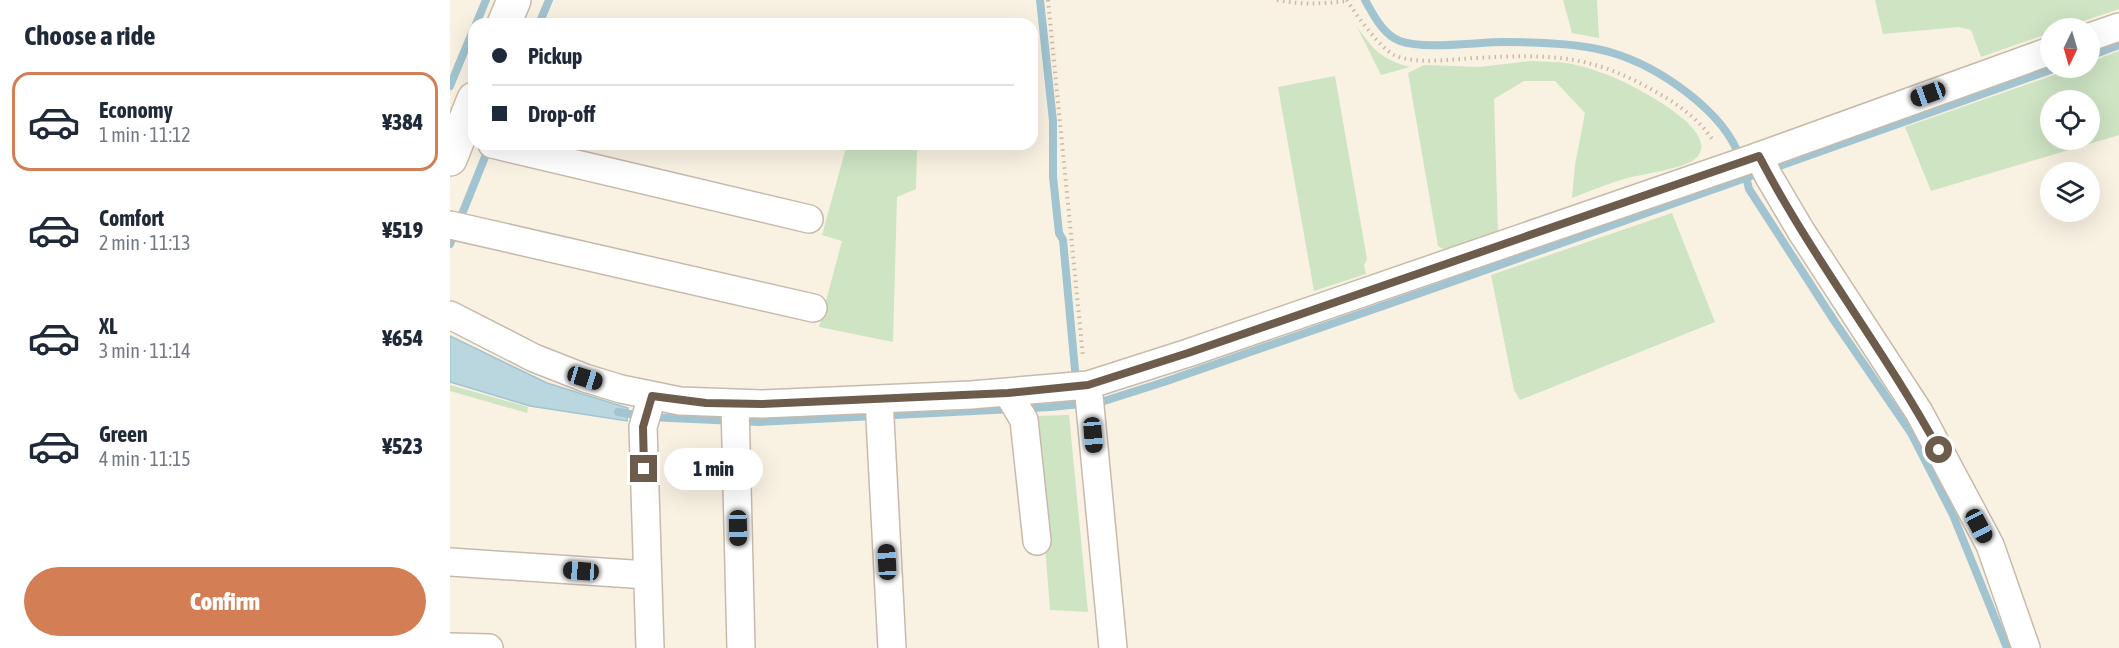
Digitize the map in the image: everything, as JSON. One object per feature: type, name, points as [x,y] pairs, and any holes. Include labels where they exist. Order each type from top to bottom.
[{"type":"main road","points":[[506,18],[514,0]]},
{"type":"street","points":[[2100,34],[2119,27]]},
{"type":"street","points":[[450,315],[534,358],[585,378],[648,410],[680,401],[735,416],[1015,404],[1089,397],[1188,353],[1750,164],[2040,55]]},
{"type":"street","points":[[498,150],[809,219]]},
{"type":"street","points":[[1750,164],[1801,231],[1919,412],[1989,544],[2026,648]]},
{"type":"street","points":[[456,227],[813,308]]},
{"type":"street","points":[[1089,397],[1113,648]]},
{"type":"street","points":[[1015,404],[1037,541]]},
{"type":"street","points":[[648,410],[647,575],[650,648]]},
{"type":"street","points":[[880,410],[892,648]]},
{"type":"street","points":[[735,416],[741,648]]},
{"type":"street","points":[[450,562],[647,575]]},
{"type":"street","points":[[450,647],[489,648]]},
{"type":"path","points":[[1048,0],[1084,369],[1089,397]]},
{"type":"path","points":[[1277,0],[1299,4],[1324,4],[1347,0],[1371,33],[1394,55],[1417,60],[1534,55],[1584,62],[1610,69],[1675,102],[1713,140],[1750,164]]},
{"type":"green space","points":[[1563,0],[1597,0],[1599,38],[1572,33]]},
{"type":"green space","points":[[1875,0],[2119,0],[2119,9],[2092,18],[2040,18],[2040,36],[1981,57],[1971,30],[1959,27],[1883,34]]},
{"type":"green space","points":[[1357,27],[1379,53],[1391,61],[1410,67],[1381,75]]},
{"type":"green space","points":[[2119,51],[2119,135],[2100,141],[2100,90],[2040,90],[2040,150],[2069,150],[1931,191],[1905,127],[2045,78],[2100,78],[2100,58]]},
{"type":"green space","points":[[1530,61],[1576,65],[1619,79],[1678,114],[1699,137],[1701,149],[1695,159],[1689,163],[1624,179],[1572,198],[1575,165],[1585,113],[1555,81],[1524,81],[1494,99],[1498,234],[1443,249],[1438,246],[1408,73],[1424,65],[1479,67]]},
{"type":"green space","points":[[1335,76],[1367,259],[1364,265],[1366,274],[1314,291],[1278,87]]},
{"type":"green space","points":[[845,150],[917,150],[916,189],[897,197],[893,342],[819,327],[842,241],[822,235]]},
{"type":"green space","points":[[1672,213],[1715,322],[1520,400],[1514,390],[1491,275]]},
{"type":"green space","points":[[450,385],[528,407],[527,413],[450,391]]},
{"type":"green space","points":[[1069,415],[1088,612],[1050,610],[1035,416]]},
{"type":"water","points":[[450,336],[547,383],[628,408],[627,421],[530,406],[450,382]]},
{"type":"waterway","points":[[478,18],[486,0]]},
{"type":"waterway","points":[[542,18],[549,0]]},
{"type":"waterway","points":[[1040,0],[1053,121],[1053,177],[1059,233],[1063,240],[1075,370]]},
{"type":"waterway","points":[[1365,0],[1379,24],[1388,34],[1410,44],[1504,42],[1560,44],[1588,47],[1631,60],[1669,80],[1705,108],[1732,141],[1740,158]]},
{"type":"waterway","points":[[450,86],[468,42]]},
{"type":"waterway","points":[[2100,52],[2119,45]]},
{"type":"waterway","points":[[618,412],[648,417],[759,422],[1051,407],[1101,402],[1429,290],[2040,74]]},
{"type":"waterway","points":[[450,244],[488,150]]},
{"type":"waterway","points":[[1745,173],[1749,189],[1835,322],[1911,433],[1953,515],[2007,648]]},
{"type":"route","points":[[644,469],[643,427],[652,396],[706,403],[762,404],[1008,393],[1088,385],[1188,353],[1759,156],[1801,231],[1919,412],[1939,450]]}]
